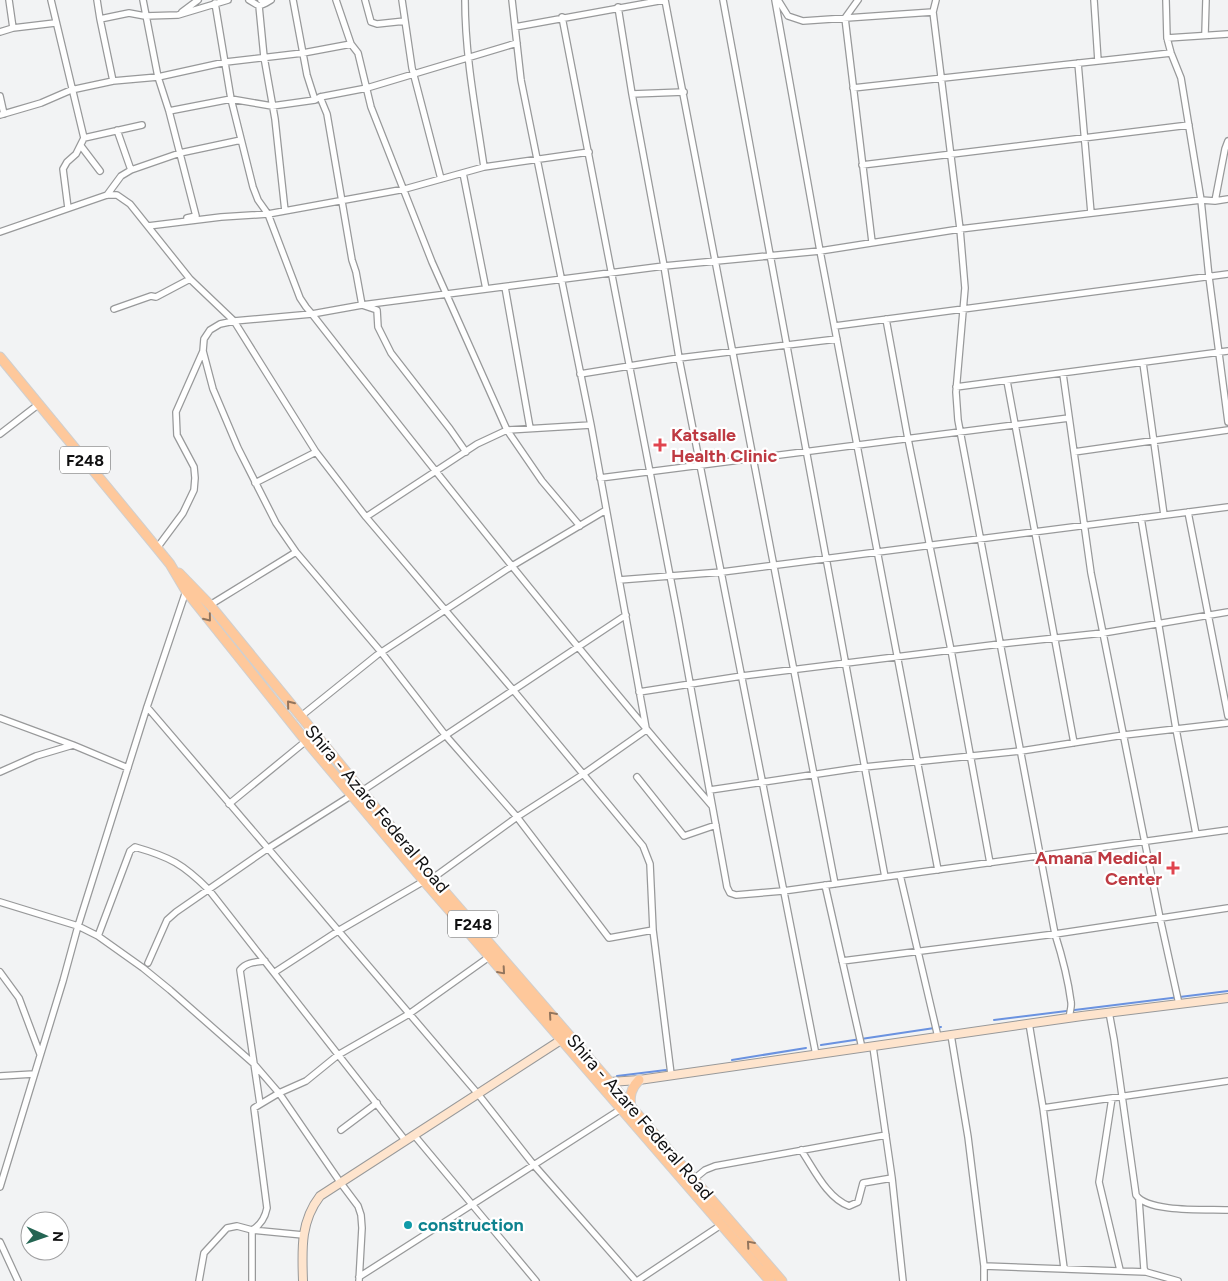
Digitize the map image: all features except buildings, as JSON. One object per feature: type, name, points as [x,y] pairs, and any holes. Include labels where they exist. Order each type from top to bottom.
[{"type":"main road","name":"Shira - Azare Federal Road","points":[[0,357],[170,564],[210,605],[433,878],[782,1281]]},
{"type":"main road","name":"Shira - Azare Federal Road","points":[[170,564],[186,591],[306,741],[489,957],[770,1281]]},
{"type":"main road","points":[[632,1108],[630,1093],[639,1080]]},
{"type":"street","points":[[9,0],[13,28]]},
{"type":"street","points":[[51,0],[84,138],[81,146],[63,169],[68,208]]},
{"type":"street","points":[[97,0],[113,81]]},
{"type":"street","points":[[142,0],[158,77],[169,110],[196,216],[173,223]]},
{"type":"street","points":[[178,15],[198,0]]},
{"type":"street","points":[[100,19],[129,13],[146,16],[178,15],[228,0]]},
{"type":"street","points":[[249,0],[264,2],[264,57],[275,119],[285,211]]},
{"type":"street","points":[[293,0],[307,75],[327,114],[352,260],[362,305]]},
{"type":"street","points":[[336,0],[351,44],[358,53],[371,107],[446,295],[507,430],[542,481],[580,526]]},
{"type":"street","points":[[366,0],[372,22],[377,24],[405,21]]},
{"type":"street","points":[[402,0],[414,74],[441,179]]},
{"type":"street","points":[[465,0],[468,59],[484,167]]},
{"type":"street","points":[[512,0],[521,80],[591,425],[646,730]]},
{"type":"street","points":[[515,27],[622,5],[665,0],[835,884]]},
{"type":"street","points":[[723,0],[864,767],[886,877]]},
{"type":"street","points":[[777,0],[788,16],[803,22],[934,10]]},
{"type":"street","points":[[777,0],[820,251],[938,870]]},
{"type":"street","points":[[858,0],[845,18],[872,242]]},
{"type":"street","points":[[931,0],[934,10],[960,230],[965,288],[956,387],[958,420],[1055,934],[1065,968],[1070,1012]]},
{"type":"street","points":[[934,10],[936,0]]},
{"type":"street","points":[[1094,0],[1098,61]]},
{"type":"street","points":[[1166,0],[1167,38],[1181,78],[1201,200],[1228,422]]},
{"type":"street","points":[[1205,34],[1206,0]]},
{"type":"street","points":[[215,4],[231,99],[253,187],[258,200],[268,214],[300,298],[306,308],[435,472],[578,648],[713,808]]},
{"type":"street","points":[[622,5],[632,94],[679,358],[722,572],[782,891],[816,1055]]},
{"type":"street","points":[[562,17],[670,576],[726,887],[730,893],[736,895],[782,891],[1228,830]]},
{"type":"street","points":[[0,32],[13,28],[55,23]]},
{"type":"street","points":[[1167,38],[1205,34],[1228,34]]},
{"type":"street","points":[[169,110],[231,99],[272,106],[318,98],[367,88],[517,43]]},
{"type":"street","points":[[0,96],[2,115],[41,103],[71,90],[113,81],[158,77],[226,62],[303,53],[351,44]]},
{"type":"street","points":[[853,88],[1171,52]]},
{"type":"street","points":[[1078,63],[1091,213]]},
{"type":"street","points":[[632,94],[684,92]]},
{"type":"street","points":[[84,138],[142,125]]},
{"type":"street","points":[[862,165],[1189,125]]},
{"type":"street","points":[[117,130],[131,170]]},
{"type":"street","points":[[107,195],[120,176],[131,170],[180,153],[241,140]]},
{"type":"street","points":[[1215,201],[1228,141]]},
{"type":"street","points":[[81,146],[100,171]]},
{"type":"street","points":[[148,226],[268,214],[404,189],[484,167],[589,152]]},
{"type":"street","points":[[463,173],[486,290]]},
{"type":"street","points":[[114,185],[117,195]]},
{"type":"street","points":[[0,232],[107,195],[117,195],[130,204],[190,279],[234,321],[316,452],[366,517],[514,691],[646,851],[651,872],[653,930],[672,1074]]},
{"type":"street","points":[[157,548],[183,514],[194,490],[194,467],[177,435],[176,412],[203,350],[204,339],[210,330],[220,324],[312,314],[362,305],[612,272],[820,251],[872,242],[1091,213],[1201,200],[1215,201],[1228,199]]},
{"type":"street","points":[[835,326],[1228,274]]},
{"type":"street","points":[[114,308],[151,296],[156,297],[190,279]]},
{"type":"street","points":[[505,287],[530,428]]},
{"type":"street","points":[[362,305],[377,310],[378,327],[391,353],[466,452]]},
{"type":"street","points":[[886,319],[908,439],[951,650],[990,863]]},
{"type":"street","points":[[580,374],[679,358],[837,339]]},
{"type":"street","points":[[203,350],[213,389],[238,448],[276,523],[296,552],[381,652],[446,736],[517,817],[609,938],[653,930]]},
{"type":"street","points":[[956,387],[1228,351]]},
{"type":"street","points":[[1143,363],[1164,515]]},
{"type":"street","points":[[1062,374],[1103,633],[1178,999]]},
{"type":"street","points":[[1007,381],[1074,743]]},
{"type":"street","points":[[0,434],[39,404]]},
{"type":"street","points":[[600,478],[1069,418]]},
{"type":"street","points":[[366,517],[477,444],[507,430],[591,425]]},
{"type":"street","points":[[1074,452],[1228,430]]},
{"type":"street","points":[[256,483],[316,452]]},
{"type":"street","points":[[619,580],[775,566],[1228,507]]},
{"type":"street","points":[[300,717],[381,652],[512,566],[606,510]]},
{"type":"street","points":[[1188,512],[1228,716]]},
{"type":"street","points":[[1141,518],[1176,729],[1196,834]]},
{"type":"street","points":[[210,605],[296,552]]},
{"type":"street","points":[[0,1187],[78,926],[186,591]]},
{"type":"street","points":[[639,692],[742,676],[1103,633],[1228,612]]},
{"type":"street","points":[[362,792],[626,615]]},
{"type":"street","points":[[147,708],[478,1094],[533,1164],[637,1281],[721,1225]]},
{"type":"street","points":[[0,718],[128,768]]},
{"type":"street","points":[[710,790],[864,767],[1021,751],[1124,735],[1228,723]]},
{"type":"street","points":[[274,972],[338,931],[424,881],[433,878],[517,817],[646,730]]},
{"type":"street","points":[[229,804],[306,741]]},
{"type":"street","points":[[0,772],[36,756],[73,745]]},
{"type":"street","points":[[637,777],[684,836],[716,825]]},
{"type":"street","points":[[148,963],[167,920],[176,912],[268,849],[352,795]]},
{"type":"street","points":[[98,936],[130,851],[135,846],[174,860],[189,871],[208,890],[406,1140]]},
{"type":"street","points":[[900,875],[937,1031]]},
{"type":"street","points":[[825,885],[860,1042]]},
{"type":"street","points":[[0,902],[78,926],[98,936],[170,990],[254,1064],[280,1093],[362,1214],[359,1279]]},
{"type":"street","points":[[842,960],[1055,934],[1228,908]]},
{"type":"street","points":[[252,1230],[258,1226],[265,1216],[266,1208],[254,1108],[306,1081],[338,1056],[409,1014],[489,957]]},
{"type":"street","points":[[260,1104],[240,970],[251,963],[265,961]]},
{"type":"street","points":[[0,972],[19,998],[40,1054]]},
{"type":"street","points":[[610,1082],[639,1080],[816,1055],[860,1042],[873,1046],[937,1031],[951,1035],[1029,1024],[1070,1012],[1109,1012],[1178,999],[1228,998]]},
{"type":"street","points":[[1109,1012],[1135,1188],[1139,1200],[1142,1265],[1146,1272]]},
{"type":"street","points":[[1029,1024],[1043,1108],[1064,1268]]},
{"type":"street","points":[[951,1035],[968,1137],[984,1266],[984,1281]]},
{"type":"street","points":[[302,1281],[303,1235],[312,1206],[320,1196],[561,1040]]},
{"type":"street","points":[[873,1046],[892,1178],[903,1281]]},
{"type":"street","points":[[0,1076],[34,1074]]},
{"type":"street","points":[[1043,1108],[1122,1098],[1228,1081]]},
{"type":"street","points":[[1112,1098],[1099,1182],[1120,1270]]},
{"type":"street","points":[[341,1130],[377,1103]]},
{"type":"street","points":[[359,1279],[533,1164],[621,1109]]},
{"type":"street","points":[[414,1135],[536,1281]]},
{"type":"street","points":[[694,1179],[709,1167],[886,1136]]},
{"type":"street","points":[[801,1150],[833,1196],[841,1203],[849,1206],[858,1202],[862,1183],[892,1178]]},
{"type":"street","points":[[1139,1200],[1166,1208],[1228,1210]]},
{"type":"street","points":[[199,1281],[204,1254],[227,1228],[237,1226],[252,1230],[303,1235]]},
{"type":"street","points":[[252,1230],[252,1281]]},
{"type":"street","points":[[0,1242],[18,1281]]},
{"type":"street","points":[[984,1266],[1146,1272],[1178,1281]]},
{"type":"waterway","points":[[994,1020],[1228,991]]},
{"type":"waterway","points":[[821,1045],[941,1027]]},
{"type":"waterway","points":[[732,1060],[806,1048]]},
{"type":"waterway","points":[[617,1076],[666,1070]]},
{"type":"place","name":"Katsalle Health Clinic","points":[[660,445]]},
{"type":"place","name":"Amana Medical Center","points":[[1173,868]]},
{"type":"place","name":"construction","points":[[408,1225]]}]
